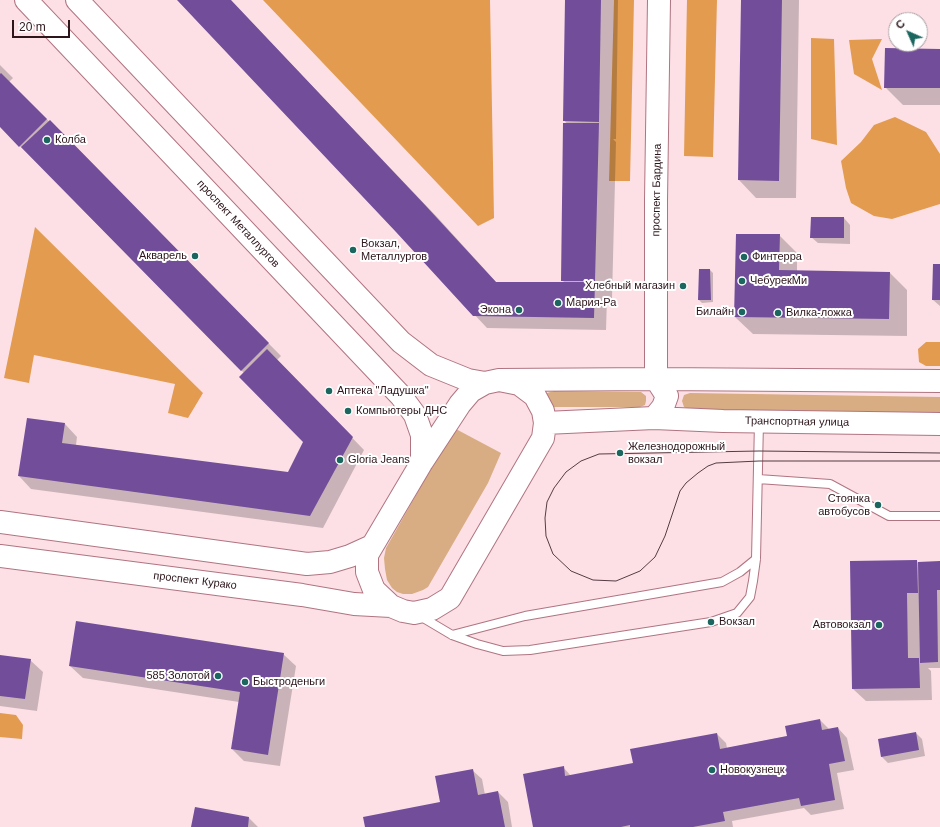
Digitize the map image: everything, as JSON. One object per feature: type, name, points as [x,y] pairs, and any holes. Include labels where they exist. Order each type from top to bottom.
[{"type":"main road","name":"проспект Металлургов","points":[[26,0],[401,396],[415,415],[422,435],[422,462]]},
{"type":"main road","points":[[77,0],[401,342],[431,366],[468,380],[492,382],[519,384],[534,396],[543,411],[545,424],[543,438],[450,598],[432,609],[414,612],[403,611],[391,606],[374,590],[367,572],[367,555],[422,462],[464,400],[471,391],[492,382],[656,379],[940,381]]},
{"type":"main road","name":"проспект Бардина","points":[[656,379],[656,200],[659,0]]},
{"type":"main road","points":[[654,418],[664,407],[667,396],[656,379]]},
{"type":"main road","name":"Транспортная улица","points":[[545,424],[654,418],[759,422],[940,424]]},
{"type":"main road","points":[[0,522],[307,564],[330,562],[350,556],[372,546]]},
{"type":"main road","name":"проспект Курако","points":[[0,556],[302,595],[354,604],[391,606]]},
{"type":"lane","points":[[414,612],[452,635],[503,651],[530,650],[711,622],[736,613],[750,597],[756,559],[759,422]]},
{"type":"lane","points":[[758,479],[830,484],[889,516],[940,516]]},
{"type":"lane","points":[[452,635],[525,616],[722,582],[740,572],[756,559]]},
{"type":"shaded area","points":[[263,0],[490,0],[494,218],[478,226]]},
{"type":"shaded area","points":[[614,0],[634,0],[630,181],[609,181]]},
{"type":"shaded area","points":[[687,0],[717,0],[713,157],[684,156]]},
{"type":"shaded area","points":[[811,38],[834,39],[837,145],[811,139]]},
{"type":"shaded area","points":[[882,39],[872,59],[882,90],[854,74],[849,40]]},
{"type":"shaded area","points":[[895,117],[926,132],[940,154],[940,204],[892,219],[874,216],[851,203],[846,188],[841,161],[861,142],[874,125]]},
{"type":"shaded area","points":[[35,227],[203,393],[188,418],[168,413],[175,384],[34,355],[29,383],[4,378]]},
{"type":"shaded area","points":[[926,342],[940,342],[940,366],[926,366],[919,362],[918,349]]},
{"type":"shaded area","points":[[554,391],[641,392],[646,396],[646,401],[645,405],[640,407],[553,407],[544,398],[547,393]]},
{"type":"shaded area","points":[[690,393],[940,397],[940,413],[690,410],[684,407],[682,401],[684,395]]},
{"type":"shaded area","points":[[454,428],[501,453],[488,483],[428,587],[412,594],[403,594],[392,588],[387,580],[384,558],[386,548]]},
{"type":"shaded area","points":[[0,713],[16,715],[23,725],[22,739],[0,737]]},
{"type":"building","points":[[177,0],[231,0],[496,282],[595,282],[594,318],[473,316],[396,232]]},
{"type":"building","points":[[565,0],[601,0],[599,122],[563,121]]},
{"type":"building","points":[[741,0],[782,0],[779,181],[738,180]]},
{"type":"building","points":[[885,48],[888,48],[888,52],[928,52],[928,49],[940,49],[940,88],[884,88]]},
{"type":"building","points":[[1,73],[47,119],[19,147],[0,127]]},
{"type":"building","points":[[50,120],[269,343],[241,371],[21,147]]},
{"type":"building","points":[[563,123],[599,123],[595,281],[561,281]]},
{"type":"building","points":[[811,217],[844,217],[844,238],[810,238]]},
{"type":"building","points":[[736,234],[780,234],[779,270],[890,272],[889,319],[734,317]]},
{"type":"building","points":[[933,264],[940,264],[940,300],[932,300]]},
{"type":"building","points":[[699,269],[710,269],[711,300],[698,300]]},
{"type":"building","points":[[267,349],[353,437],[310,516],[18,476],[27,418],[65,423],[62,443],[288,472],[303,442],[239,377]]},
{"type":"building","name":"Автовокзал","points":[[917,560],[918,593],[907,593],[908,658],[919,658],[920,688],[852,689],[850,561]]},
{"type":"building","points":[[940,561],[940,590],[937,590],[938,662],[920,663],[918,562]]},
{"type":"building","points":[[76,621],[284,653],[268,755],[231,749],[240,692],[69,666]]},
{"type":"building","points":[[0,655],[31,659],[25,699],[0,696]]},
{"type":"building","name":"Новокузнецк","points":[[820,719],[822,730],[838,727],[845,761],[829,764],[835,800],[801,806],[799,798],[723,812],[725,821],[693,827],[630,827],[630,825],[621,827],[533,827],[523,774],[564,766],[565,776],[633,763],[630,749],[717,733],[720,749],[787,736],[785,726]]},
{"type":"building","points":[[916,732],[919,750],[881,757],[878,739]]},
{"type":"building","points":[[473,769],[478,795],[498,791],[505,827],[365,827],[363,817],[440,802],[435,776]]},
{"type":"building","points":[[195,807],[249,817],[248,827],[191,827]]},
{"type":"tram line","points":[[940,453],[759,451],[599,454],[581,461],[566,472],[554,488],[547,502],[545,518],[546,536],[553,554],[571,571],[593,580],[616,581],[640,571],[655,557],[665,536],[680,491],[686,483],[698,473],[708,466],[716,463],[759,461],[940,461]]},
{"type":"place","name":"Колба","points":[[47,140]]},
{"type":"place","name":"Вокзал, Металлургов","points":[[353,250]]},
{"type":"place","name":"Акварель","points":[[195,256]]},
{"type":"place","name":"Финтерра","points":[[744,257]]},
{"type":"place","name":"ЧебурекМи","points":[[742,281]]},
{"type":"place","name":"Хлебный магазин","points":[[683,286]]},
{"type":"place","name":"Мария-Ра","points":[[558,303]]},
{"type":"place","name":"Экона","points":[[519,310]]},
{"type":"place","name":"Билайн","points":[[742,312]]},
{"type":"place","name":"Вилка-ложка","points":[[778,313]]},
{"type":"place","name":"Аптека \"Ладушка\"","points":[[329,391]]},
{"type":"place","name":"Компьютеры ДНС","points":[[348,411]]},
{"type":"place","name":"Железнодорожный вокзал","points":[[620,453]]},
{"type":"place","name":"Gloria Jeans","points":[[340,460]]},
{"type":"place","name":"Стоянка автобусов","points":[[878,505]]},
{"type":"place","name":"Вокзал","points":[[711,622]]},
{"type":"place","name":"Автовокзал","points":[[879,625]]},
{"type":"place","name":"585 Золотой","points":[[218,676]]},
{"type":"place","name":"Быстроденьги","points":[[245,682]]},
{"type":"place","name":"Новокузнецк","points":[[712,770]]}]
